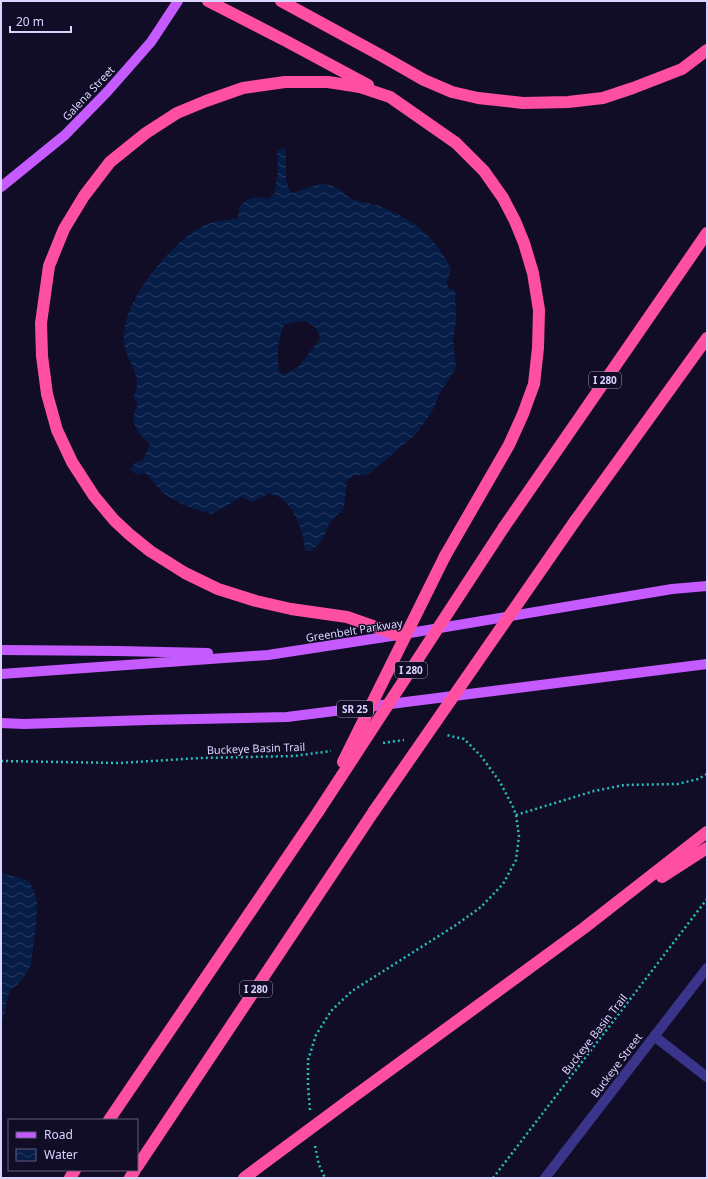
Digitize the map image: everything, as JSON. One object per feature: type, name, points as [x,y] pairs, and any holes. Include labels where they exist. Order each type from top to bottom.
[{"type":"highway","points":[[208,1],[390,97],[456,143],[484,171],[503,198],[524,243],[533,273],[538,310],[538,348],[534,384],[523,414],[508,445],[445,556],[318,812]]},
{"type":"highway","points":[[281,1],[424,80],[458,93],[478,98],[515,102],[568,102],[603,98],[682,69],[707,50]]},
{"type":"highway","points":[[390,97],[360,88],[328,82],[285,82],[271,84],[244,88],[206,101],[176,114],[146,133],[110,162],[84,196],[64,229],[49,266],[42,323],[42,350],[47,394],[58,430],[72,462],[94,496],[114,520],[150,551],[185,573],[218,589],[256,601],[291,609],[347,617],[398,635]]},
{"type":"highway","name":"I 280","points":[[110,1119],[318,812],[504,527],[707,233]]},
{"type":"highway","name":"I 280","points":[[138,1166],[374,812],[574,521],[707,338]]},
{"type":"highway","points":[[244,1178],[584,928],[707,832]]},
{"type":"highway","points":[[584,928],[707,848]]},
{"type":"main road","name":"Galena Street","points":[[1,187],[65,135],[107,92],[151,42],[178,1]]},
{"type":"main road","name":"Greenbelt Parkway","points":[[1,674],[268,655],[398,635],[672,589],[707,586]]},
{"type":"main road","points":[[1,650],[268,655]]},
{"type":"main road","name":"SR 25","points":[[1,723],[24,724],[287,717],[707,664]]},
{"type":"street","name":"Buckeye Street","points":[[545,1178],[707,968]]},
{"type":"street","points":[[654,1036],[707,1077]]},
{"type":"path","points":[[311,1112],[308,1086],[308,1060],[316,1034],[330,1011],[352,991],[456,925],[481,907],[503,884],[516,860],[519,836],[516,815],[500,782],[481,756],[464,739],[447,735],[440,736]]},
{"type":"path","points":[[379,744],[410,740]]},
{"type":"path","name":"Buckeye Basin Trail","points":[[1,761],[119,763],[201,758],[294,756],[333,750]]},
{"type":"path","points":[[516,815],[594,792],[624,785],[678,784],[698,779],[707,774]]},
{"type":"path","name":"Buckeye Basin Trail","points":[[493,1178],[707,899]]},
{"type":"path","points":[[315,1145],[319,1165],[325,1178]]},
{"type":"water","points":[[286,148],[286,180],[290,193],[324,184],[333,186],[352,199],[394,212],[423,231],[439,248],[451,270],[446,283],[450,289],[455,291],[456,320],[453,340],[456,368],[438,396],[434,408],[417,433],[369,474],[353,476],[347,480],[344,508],[330,522],[322,540],[310,551],[305,551],[303,536],[294,513],[283,500],[277,496],[268,494],[251,502],[242,497],[212,514],[178,502],[160,490],[145,473],[137,475],[130,469],[135,463],[143,460],[150,444],[135,426],[134,416],[138,404],[133,397],[137,388],[137,380],[124,342],[126,321],[133,303],[140,290],[159,264],[170,252],[192,233],[208,224],[238,218],[239,207],[246,201],[252,198],[268,199],[275,193],[278,170],[277,150]],"holes":[[[305,321],[317,330],[320,339],[299,366],[286,374],[279,373],[278,349],[284,325],[293,322]]]},
{"type":"water","points":[[1,873],[29,882],[36,898],[37,916],[31,964],[24,977],[11,989],[1,1024]]}]
